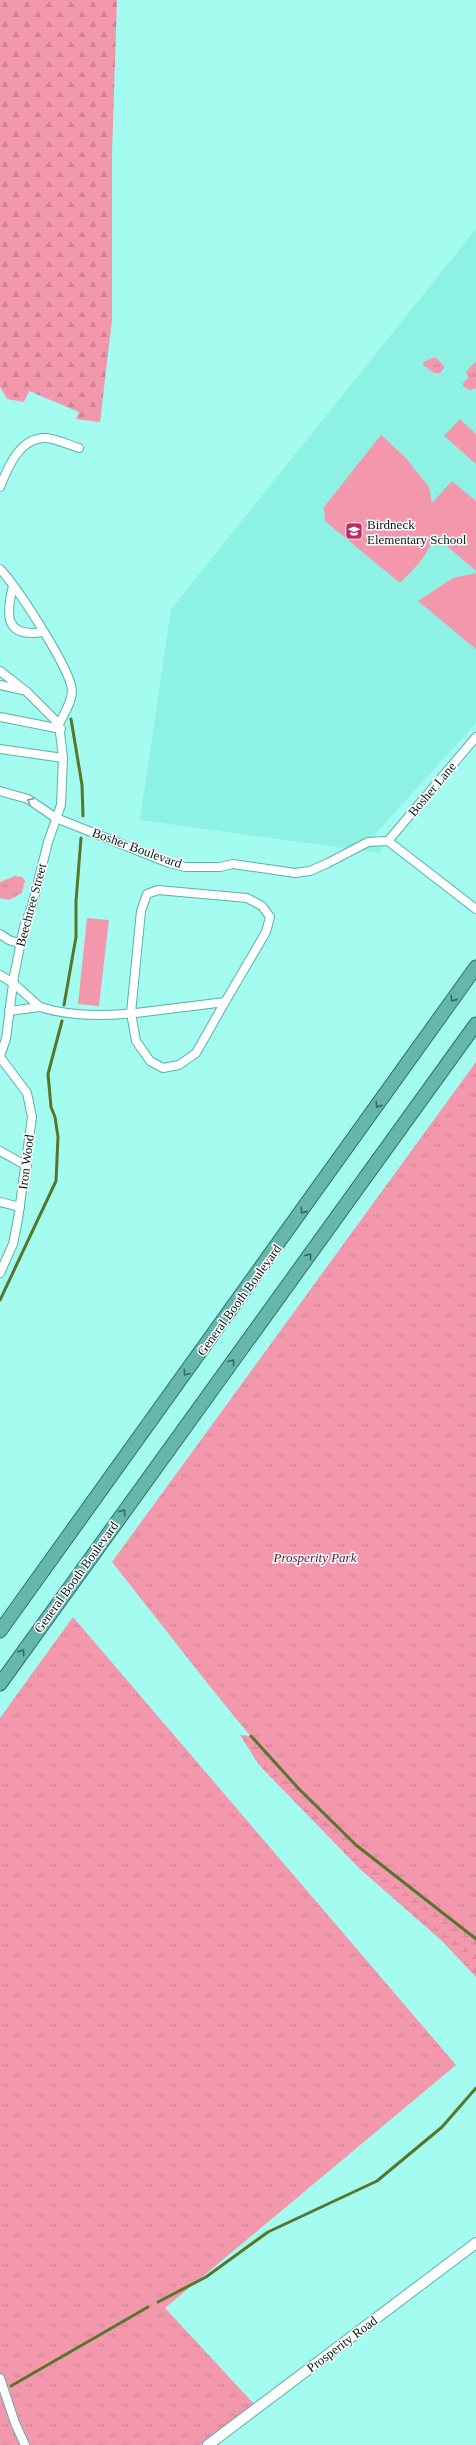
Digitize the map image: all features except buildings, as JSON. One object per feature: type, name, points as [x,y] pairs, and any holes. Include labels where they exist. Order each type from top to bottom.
[{"type":"highway","name":"General Booth Boulevard","points":[[0,1630],[476,967]]},
{"type":"highway","name":"General Booth Boulevard","points":[[0,1684],[476,1024]]},
{"type":"street","points":[[0,487],[10,462],[34,440],[46,438],[79,448]]},
{"type":"street","points":[[0,569],[13,586],[42,632],[63,667],[72,689],[70,701],[60,727]]},
{"type":"street","points":[[13,586],[7,610],[9,620],[21,631],[30,634],[42,632]]},
{"type":"street","points":[[0,670],[27,692],[60,727]]},
{"type":"street","points":[[0,684],[27,692]]},
{"type":"street","points":[[0,717],[60,727]]},
{"type":"street","name":"Beechtree Street","points":[[0,1057],[21,944],[48,842],[61,805],[63,758],[60,727]]},
{"type":"street","name":"Bosher Lane","points":[[388,841],[476,737]]},
{"type":"street","points":[[0,749],[63,758]]},
{"type":"street","points":[[0,791],[28,799],[56,818]]},
{"type":"street","name":"Bosher Boulevard","points":[[56,818],[169,863],[185,867],[220,867],[233,864],[295,873],[322,866],[368,842],[388,841]]},
{"type":"street","points":[[388,841],[476,909]]},
{"type":"street","points":[[158,890],[247,898],[262,906],[270,917],[266,932],[225,1002],[196,1053],[179,1065],[163,1068],[150,1061],[136,1041],[131,1013],[143,902],[147,894],[158,890]]},
{"type":"street","points":[[0,934],[9,940],[21,944]]},
{"type":"street","points":[[0,975],[13,983],[40,1007],[53,1011],[92,1015],[131,1013],[225,1002]]},
{"type":"street","points":[[0,1011],[9,1013],[40,1007]]},
{"type":"street","name":"Iron Wood","points":[[0,1057],[27,1093],[31,1106],[32,1118],[27,1166],[13,1244],[4,1254],[0,1273]]},
{"type":"street","points":[[0,1151],[27,1166]]},
{"type":"street","points":[[0,1202],[20,1207]]},
{"type":"street","name":"Prosperity Road","points":[[208,2445],[476,2244]]},
{"type":"street","points":[[0,2378],[15,2423],[25,2445]]},
{"type":"shaded area","name":"Birdneck Elementary School","points":[[476,229],[476,723],[371,839],[383,848],[379,853],[140,820],[171,609]]},
{"type":"green space","points":[[0,0],[117,0],[112,152],[112,320],[100,422],[76,419],[79,412],[29,391],[24,402],[7,399],[0,387]]},
{"type":"green space","points":[[435,357],[445,367],[440,373],[434,373],[423,365],[424,362]]},
{"type":"green space","points":[[476,361],[476,388],[470,390],[464,387],[463,383],[468,378],[466,372]]},
{"type":"green space","points":[[460,419],[476,434],[476,464],[444,436]]},
{"type":"green space","points":[[381,435],[405,457],[429,487],[432,503],[452,481],[476,501],[476,571],[434,535],[425,555],[416,567],[400,583],[325,521],[324,507]]},
{"type":"green space","points":[[476,573],[476,649],[418,601],[453,578]]},
{"type":"green space","points":[[15,876],[22,877],[25,880],[22,893],[9,900],[0,898],[0,882]]},
{"type":"green space","points":[[87,918],[109,920],[99,1006],[78,1004]]},
{"type":"green space","name":"Prosperity Park","points":[[476,1062],[476,1939],[362,1848],[319,1810],[298,1789],[226,1706],[112,1562]]},
{"type":"green space","points":[[73,1617],[456,2065],[165,2308],[254,2404],[200,2445],[0,2445],[0,1718]]},
{"type":"green space","points":[[240,1735],[251,1736],[476,1922],[476,1977],[442,1941],[360,1869],[259,1765]]},
{"type":"waterway","points":[[71,719],[82,785],[83,816]]},
{"type":"waterway","points":[[64,1005],[76,937],[76,901],[81,838]]},
{"type":"waterway","points":[[0,1300],[56,1181],[58,1137],[55,1117],[51,1107],[48,1074],[62,1021]]},
{"type":"waterway","points":[[251,1736],[299,1789],[356,1845],[476,1939]]},
{"type":"waterway","points":[[158,2302],[206,2277],[268,2232],[377,2181],[442,2127],[476,2088]]},
{"type":"waterway","points":[[11,2386],[148,2307]]},
{"type":"place","name":"Birdneck Elementary School","points":[[354,531]]}]
